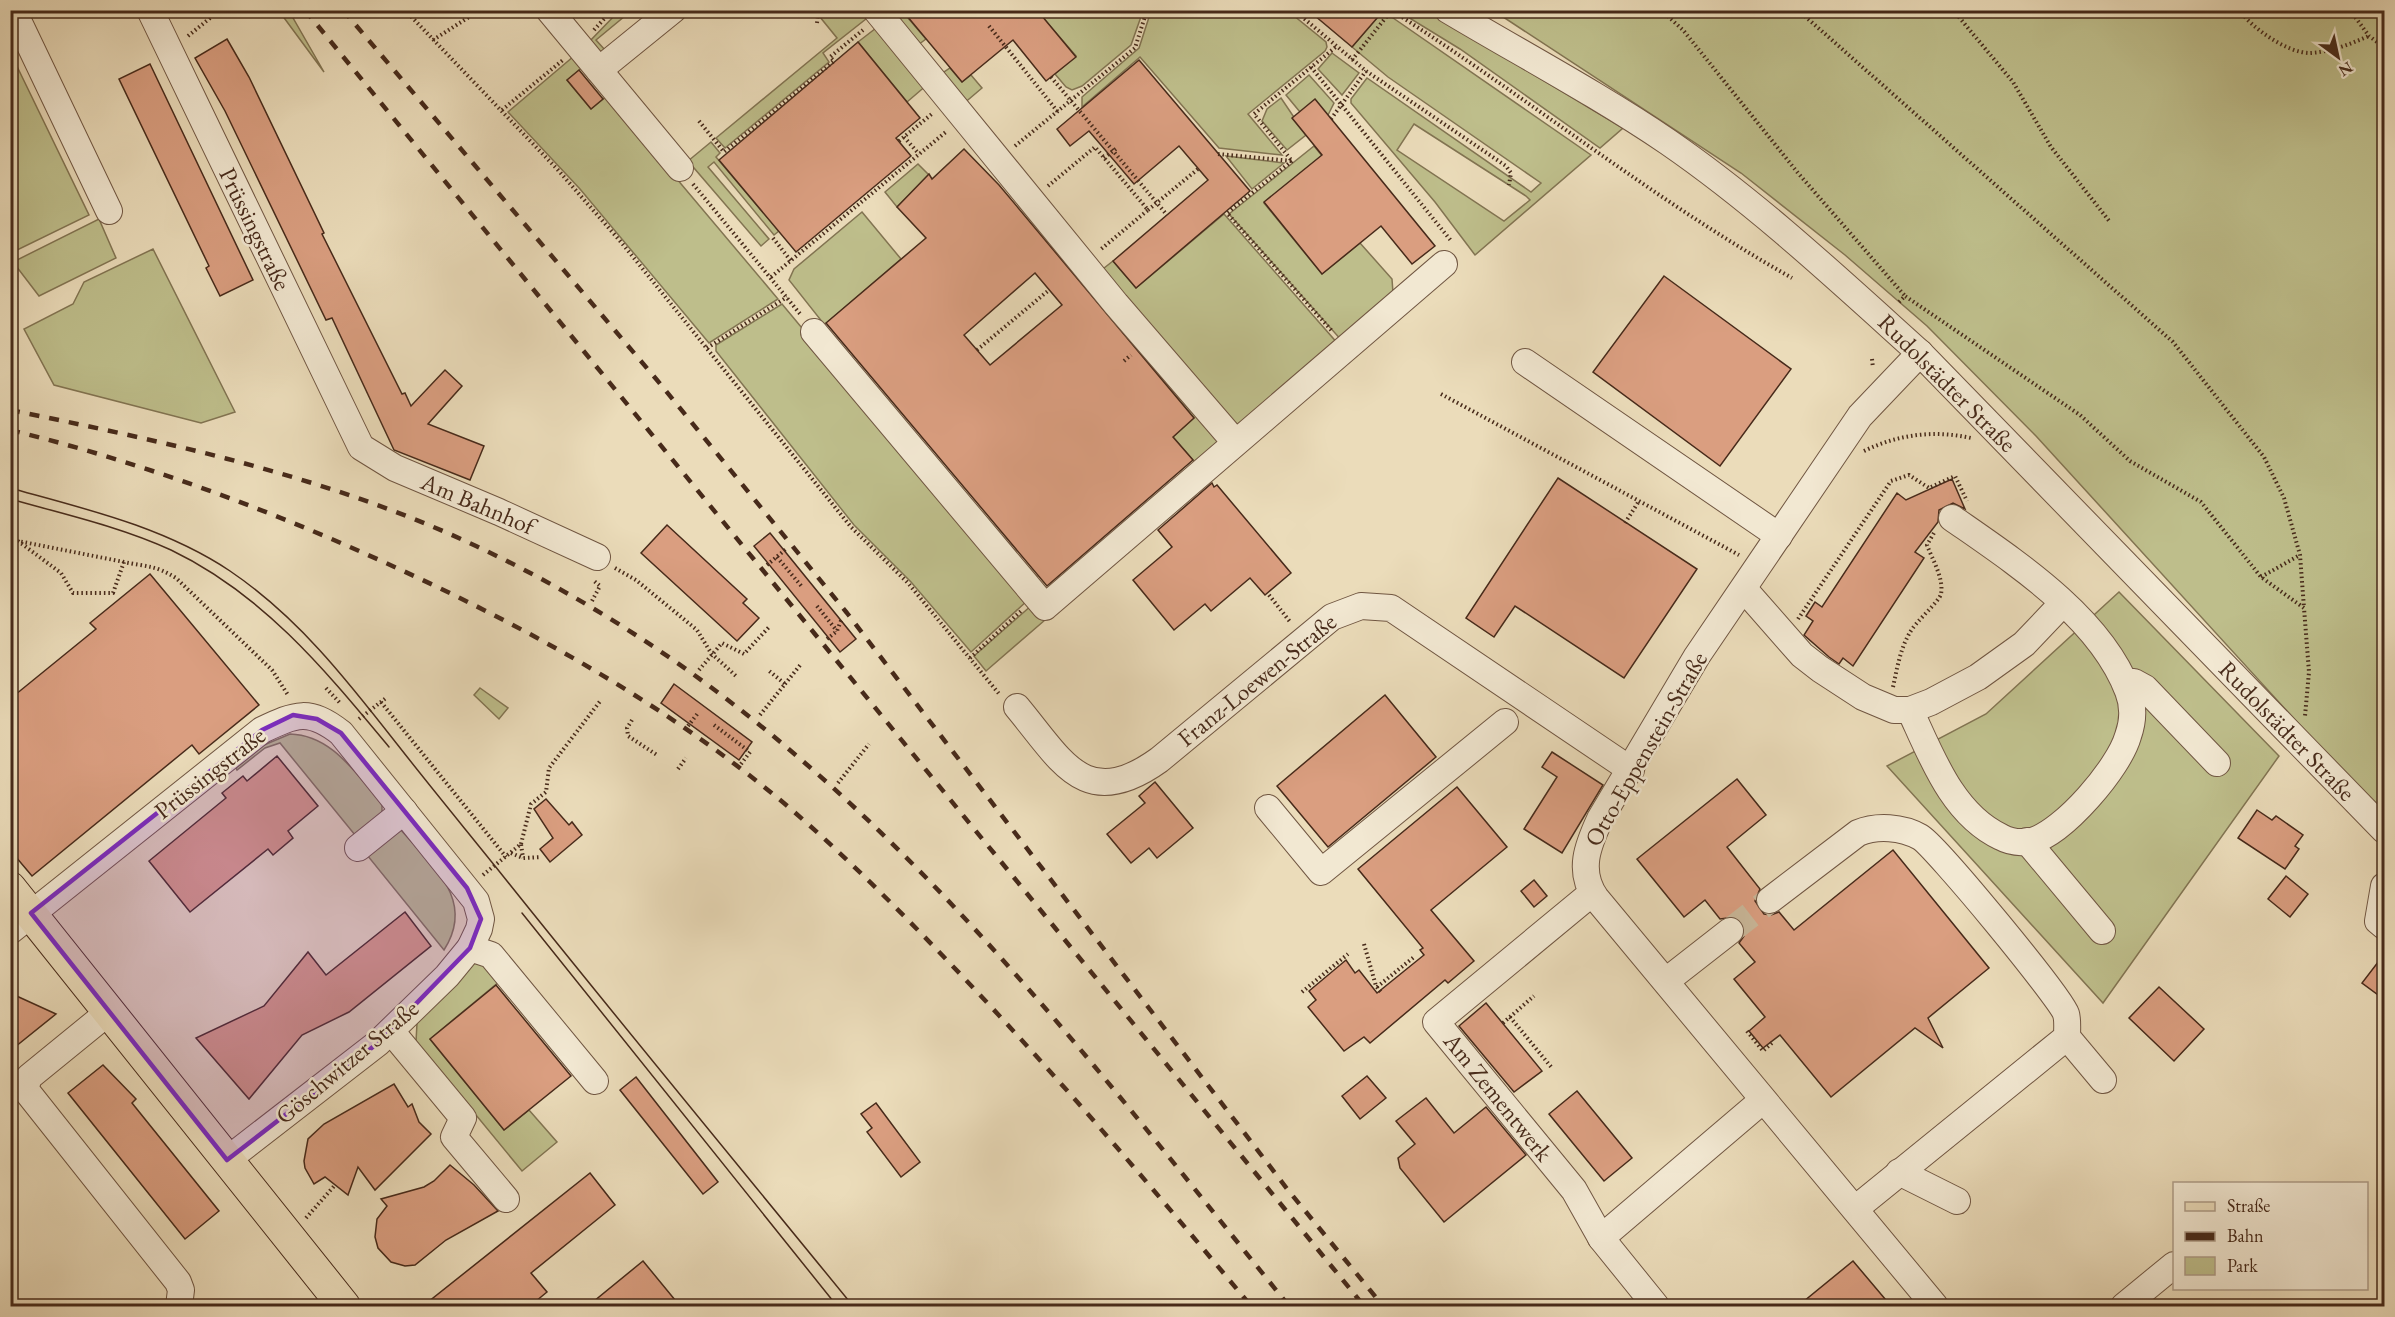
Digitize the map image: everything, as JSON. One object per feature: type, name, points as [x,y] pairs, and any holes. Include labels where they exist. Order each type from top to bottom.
[{"type":"main road","points":[[10,888],[21,922],[110,1011],[344,1306]]},
{"type":"street","points":[[13,10],[109,211]]},
{"type":"street","name":"Prüssingstraße","points":[[150,10],[361,447]]},
{"type":"street","points":[[549,10],[680,168]]},
{"type":"street","points":[[599,70],[673,10]]},
{"type":"street","name":"Rudolstädter Straße","points":[[1448,10],[1666,141],[1723,182],[1883,318],[1920,352],[2385,830]]},
{"type":"street","points":[[878,13],[1083,263],[1235,442]]},
{"type":"street","points":[[814,332],[1045,607],[1444,264]]},
{"type":"street","name":"Otto-Eppenstein-Straße","points":[[1920,352],[1860,416],[1697,656],[1631,771],[1600,819],[1586,855],[1586,875],[1592,893],[1935,1306]]},
{"type":"street","points":[[1526,362],[1779,536]]},
{"type":"street","name":"Am Bahnhof","points":[[361,447],[395,468],[597,557]]},
{"type":"street","points":[[1900,709],[1942,778],[1960,802],[2000,837],[2016,842],[2027,841],[2047,833],[2062,822],[2119,758],[2128,738],[2133,717],[2130,694],[2120,671],[2097,638],[2063,603],[1997,550],[1952,518]]},
{"type":"street","points":[[1744,589],[1781,631],[1820,669],[1863,697],[1900,709],[1953,691],[2002,662],[2024,644],[2063,603]]},
{"type":"street","name":"Franz-Loewen-Straße","points":[[1017,707],[1076,774],[1096,782],[1119,782],[1133,777],[1159,760],[1332,617],[1351,608],[1382,606],[1391,608],[1631,771]]},
{"type":"street","points":[[2124,682],[2134,682],[2145,688],[2217,763]]},
{"type":"street","name":"Prüssingstraße","points":[[21,922],[262,730],[293,715],[317,718],[341,733],[404,810]]},
{"type":"street","points":[[1268,808],[1321,872],[1505,722]]},
{"type":"street","points":[[358,848],[404,810]]},
{"type":"street","name":"Göschwitzer Straße","points":[[227,1160],[391,1031],[447,976],[470,948],[481,919],[476,900],[404,810]]},
{"type":"street","points":[[1770,900],[1858,833],[1870,828],[1885,828],[1921,837],[2026,959],[2066,1013],[2067,1037],[2103,1080]]},
{"type":"street","points":[[2027,841],[2102,931]]},
{"type":"street","points":[[2385,886],[2378,921],[2385,926]]},
{"type":"street","name":"Am Zementwerk","points":[[1592,893],[1436,1022],[1574,1190],[1601,1238]]},
{"type":"street","points":[[1666,981],[1730,931]]},
{"type":"street","points":[[470,948],[491,955],[595,1081]]},
{"type":"street","points":[[110,1011],[28,1077],[25,1089],[178,1282],[181,1290],[179,1306]]},
{"type":"street","points":[[391,1031],[462,1118],[454,1137],[506,1199]]},
{"type":"street","points":[[1855,1209],[2067,1037]]},
{"type":"street","points":[[1656,1306],[1601,1238],[1763,1100]]},
{"type":"street","points":[[1899,1172],[1957,1201]]},
{"type":"street","points":[[2124,1306],[2173,1267]]},
{"type":"path","points":[[169,51],[220,10]]},
{"type":"path","points":[[405,10],[502,111],[614,234],[851,527],[908,583],[1006,702],[1017,707]]},
{"type":"path","points":[[433,40],[480,10]]},
{"type":"path","points":[[502,111],[579,46],[612,10]]},
{"type":"path","points":[[818,23],[818,14],[823,10]]},
{"type":"path","points":[[999,160],[1135,48],[1147,10]]},
{"type":"path","points":[[1294,10],[1366,71],[1506,166],[1511,172],[1509,185]]},
{"type":"path","points":[[1661,10],[1683,30],[1798,172],[1905,296],[2080,415],[2130,461],[2201,502],[2261,577],[2304,608]]},
{"type":"path","points":[[1798,10],[2173,342],[2264,457],[2284,498],[2300,555],[2309,672],[2302,747]]},
{"type":"path","points":[[1953,10],[2013,82],[2051,147],[2110,222]]},
{"type":"path","points":[[2239,10],[2250,25],[2276,41],[2308,53],[2341,48],[2369,36]]},
{"type":"path","points":[[2350,10],[2369,36],[2385,47]]},
{"type":"path","points":[[1352,60],[1391,11],[1465,57],[1619,168],[1732,245],[1792,278]]},
{"type":"path","points":[[699,121],[724,152],[834,61],[830,57],[878,13]]},
{"type":"path","points":[[989,27],[1058,112]]},
{"type":"path","points":[[1292,161],[1254,114],[1336,46]]},
{"type":"path","points":[[1311,67],[1452,242],[1451,256],[1444,264]]},
{"type":"path","points":[[1331,119],[1366,71]]},
{"type":"path","points":[[1051,77],[1115,150],[1167,215]]},
{"type":"path","points":[[899,141],[956,108]]},
{"type":"path","points":[[771,277],[919,154],[956,108]]},
{"type":"path","points":[[904,137],[919,154]]},
{"type":"path","points":[[1031,200],[1095,147],[1148,210]]},
{"type":"path","points":[[1104,158],[1115,150]]},
{"type":"path","points":[[1218,154],[1292,161]]},
{"type":"path","points":[[1292,161],[1227,213],[1346,347]]},
{"type":"path","points":[[680,168],[814,332]]},
{"type":"path","points":[[1083,263],[1198,169]]},
{"type":"path","points":[[773,238],[791,261]]},
{"type":"path","points":[[977,350],[1049,290]]},
{"type":"path","points":[[1883,318],[1905,296]]},
{"type":"path","points":[[707,348],[787,297]]},
{"type":"path","points":[[1441,394],[1759,566]]},
{"type":"path","points":[[1858,454],[1883,442],[1917,434],[1946,434],[1979,440]]},
{"type":"path","points":[[1781,631],[1793,624],[1801,614],[1891,481],[1909,475],[1929,488],[1955,476],[1972,509],[1937,528],[1927,545],[1939,576],[1941,592],[1939,599],[1928,608],[1909,634],[1898,667],[1900,709]]},
{"type":"path","points":[[1625,523],[1639,501]]},
{"type":"path","points":[[124,562],[112,593],[74,593],[61,573],[18,541],[124,562],[158,566],[176,578],[272,670]]},
{"type":"path","points":[[767,566],[786,549]]},
{"type":"path","points":[[2261,577],[2300,555]]},
{"type":"path","points":[[597,557],[636,580],[697,630],[711,653],[736,676]]},
{"type":"path","points":[[777,557],[803,588]]},
{"type":"path","points":[[1269,595],[1285,615]]},
{"type":"path","points":[[970,658],[1037,596]]},
{"type":"path","points":[[817,606],[837,631]]},
{"type":"path","points":[[827,639],[837,631],[842,618]]},
{"type":"path","points":[[699,670],[711,653],[722,643],[744,654],[770,626]]},
{"type":"path","points":[[760,715],[801,664]]},
{"type":"path","points":[[768,670],[784,684]]},
{"type":"path","points":[[355,722],[386,698]]},
{"type":"path","points":[[485,873],[521,844],[526,833],[531,804],[546,792],[549,768],[601,700]]},
{"type":"path","points":[[381,702],[506,857]]},
{"type":"path","points":[[688,726],[698,713]]},
{"type":"path","points":[[632,720],[627,728],[628,736],[657,755]]},
{"type":"path","points":[[714,725],[750,752],[741,764]]},
{"type":"path","points":[[838,783],[869,744]]},
{"type":"path","points":[[678,770],[686,758]]},
{"type":"path","points":[[521,844],[523,858]]},
{"type":"path","points":[[511,853],[523,858],[541,857]]},
{"type":"path","points":[[1364,944],[1377,987],[1381,992]]},
{"type":"path","points":[[1302,992],[1348,954]]},
{"type":"path","points":[[1377,987],[1414,957]]},
{"type":"path","points":[[1503,1023],[1534,996]]},
{"type":"path","points":[[1510,1017],[1552,1068]]},
{"type":"path","points":[[1747,1031],[1753,1042],[1763,1051],[1772,1043]]},
{"type":"path","points":[[301,1221],[335,1185]]},
{"type":"highlighted area","points":[[293,715],[317,719],[341,733],[467,888],[481,919],[470,948],[378,1043],[227,1160],[31,913],[262,730]]},
{"type":"green space","points":[[829,10],[867,11],[871,15],[823,53],[829,62],[725,148],[716,138],[837,38],[820,17]]},
{"type":"green space","points":[[279,11],[289,11],[324,72]]},
{"type":"green space","points":[[619,11],[631,11],[596,40],[605,50],[600,53],[588,43]]},
{"type":"green space","points":[[902,11],[926,39],[914,48],[896,15]]},
{"type":"green space","points":[[1037,11],[1143,11],[1131,45],[1082,86],[1072,90],[1066,87],[1055,74],[1076,56]]},
{"type":"green space","points":[[1151,11],[1288,11],[1326,42],[1325,51],[1248,114],[1282,155],[1219,148],[1140,57],[1082,107],[1082,97],[1139,48]]},
{"type":"green space","points":[[1383,11],[1591,155],[1475,255],[1435,202],[1351,103],[1351,99],[1367,78],[1531,192],[1541,183],[1388,77],[1352,47]],"holes":[[[1414,124],[1530,200],[1504,221],[1397,150]]]},
{"type":"green space","points":[[1398,11],[1427,11],[1623,128],[1600,148],[1460,49]]},
{"type":"green space","points":[[1494,11],[2384,11],[2384,812],[2351,781],[2036,436],[1927,326],[1845,255],[1741,173]]},
{"type":"green space","points":[[880,25],[928,84],[907,102],[858,42]]},
{"type":"green space","points":[[1332,53],[1359,73],[1342,95],[1318,69]]},
{"type":"green space","points":[[11,54],[89,215],[10,253]]},
{"type":"green space","points":[[574,56],[583,67],[567,80],[591,109],[607,96],[778,299],[709,343],[580,189],[508,112]]},
{"type":"green space","points":[[950,68],[962,82],[971,75],[982,88],[962,105],[938,76]]},
{"type":"green space","points":[[1309,75],[1334,103],[1328,115],[1300,112],[1286,95]]},
{"type":"green space","points":[[1281,98],[1306,135],[1287,150],[1262,121],[1267,109]]},
{"type":"green space","points":[[711,142],[720,153],[716,157],[779,231],[774,235],[714,162],[708,167],[769,239],[761,246],[688,161]]},
{"type":"green space","points":[[1314,146],[1336,173],[1264,203],[1322,274],[1360,243],[1392,279],[1393,293],[1343,342],[1229,214]]},
{"type":"green space","points":[[1226,156],[1284,163],[1252,189]]},
{"type":"green space","points":[[918,164],[929,175],[897,207],[885,192]]},
{"type":"green space","points":[[862,212],[901,259],[824,325],[789,280],[794,269]]},
{"type":"green space","points":[[1224,214],[1339,345],[1238,424],[1227,422],[1099,272],[1113,261],[1136,288]]},
{"type":"green space","points":[[99,219],[116,258],[39,296],[13,262]]},
{"type":"green space","points":[[153,249],[235,412],[201,423],[54,385],[24,329],[73,304],[84,282]]},
{"type":"green space","points":[[782,304],[1028,600],[971,652],[911,582],[854,525],[716,351],[716,345]]},
{"type":"green space","points":[[1115,309],[1219,440],[1197,465],[1173,437],[1194,418],[1108,315]]},
{"type":"green space","points":[[824,325],[857,366],[823,326]]},
{"type":"green space","points":[[857,366],[1037,577],[1029,583]]},
{"type":"green space","points":[[2119,592],[2279,756],[2103,1003],[1887,766],[1986,714]]},
{"type":"green space","points":[[1032,605],[1045,620],[986,671],[974,656]]},
{"type":"green space","points":[[480,688],[508,708],[499,719],[474,695]]},
{"type":"green space","points":[[290,734],[317,740],[340,756],[377,797],[382,805],[382,814],[355,835],[280,743],[265,748],[237,770],[236,768],[264,745]]},
{"type":"green space","points":[[401,830],[437,871],[453,900],[455,915],[453,932],[444,950],[367,855]]},
{"type":"green space","points":[[474,963],[488,966],[500,981],[430,1039],[504,1130],[529,1110],[557,1142],[522,1171],[416,1042],[417,1023]]},
{"type":"building","points":[[902,10],[1037,10],[1076,57],[1046,81],[1013,40],[962,82]]},
{"type":"building","points":[[1308,10],[1384,10],[1352,47]]},
{"type":"building","points":[[227,39],[249,77],[324,233],[322,234],[402,394],[405,393],[411,406],[445,370],[462,386],[428,424],[484,446],[470,480],[394,450],[332,318],[326,320],[225,111],[195,58]]},
{"type":"building","points":[[858,42],[920,118],[896,138],[911,156],[796,252],[719,160]]},
{"type":"building","points":[[1139,60],[1250,191],[1136,288],[1113,261],[1208,180],[1179,146],[1134,184],[1089,131],[1070,146],[1057,129]]},
{"type":"building","points":[[150,64],[253,280],[220,296],[206,268],[209,266],[119,79]]},
{"type":"building","points":[[579,70],[603,99],[591,109],[567,80]]},
{"type":"building","points":[[1315,99],[1435,246],[1412,264],[1381,226],[1322,274],[1264,202],[1322,155],[1292,118]]},
{"type":"building","points":[[964,149],[999,185],[1194,418],[1173,437],[1193,460],[1047,586],[826,323],[926,238],[897,207],[929,174],[932,179]],"holes":[[[1035,273],[1062,305],[990,365],[964,335]]]},
{"type":"building","points":[[1664,276],[1791,369],[1720,466],[1593,372]]},
{"type":"building","points":[[1558,478],[1697,569],[1624,678],[1515,606],[1494,637],[1466,618]]},
{"type":"building","points":[[1952,479],[1965,509],[1953,503],[1939,510],[1938,522],[1915,552],[1924,558],[1853,666],[1843,658],[1839,664],[1804,635],[1813,621],[1806,616],[1815,602],[1822,607],[1897,493],[1906,500]]},
{"type":"building","points":[[1212,483],[1214,487],[1217,485],[1291,573],[1265,595],[1250,578],[1211,611],[1205,604],[1174,630],[1133,580],[1172,547],[1158,530]]},
{"type":"building","points":[[667,525],[747,599],[743,603],[759,618],[737,641],[641,553]]},
{"type":"building","points":[[770,533],[856,639],[840,652],[754,546]]},
{"type":"building","points":[[150,574],[259,705],[199,754],[192,745],[32,876],[10,850],[10,699],[96,629],[90,623]]},
{"type":"building","points":[[674,684],[752,742],[739,760],[661,703]]},
{"type":"building","points":[[1385,695],[1436,757],[1328,847],[1277,786]]},
{"type":"building","points":[[1552,752],[1603,785],[1562,853],[1524,829],[1557,777],[1542,767]]},
{"type":"building","points":[[277,756],[318,806],[288,831],[293,838],[273,855],[268,849],[190,912],[149,861],[226,798],[222,793],[243,776],[247,781]]},
{"type":"building","points":[[1737,779],[1766,815],[1727,847],[1760,889],[1755,901],[1764,914],[1771,915],[1779,912],[1794,930],[1893,850],[1989,968],[1928,1018],[1943,1048],[1915,1028],[1831,1097],[1780,1035],[1763,1048],[1749,1031],[1765,1017],[1734,979],[1755,962],[1739,943],[1744,936],[1742,922],[1735,917],[1720,919],[1705,900],[1684,917],[1637,859]]},
{"type":"building","points":[[1155,782],[1193,828],[1157,858],[1149,848],[1131,863],[1107,834],[1145,803],[1139,796]]},
{"type":"building","points":[[1457,787],[1507,847],[1431,910],[1474,961],[1448,983],[1445,980],[1370,1043],[1364,1037],[1344,1051],[1308,1007],[1316,1000],[1309,991],[1346,960],[1355,973],[1359,970],[1377,993],[1424,955],[1420,950],[1423,948],[1358,869]]},
{"type":"building","points":[[546,799],[569,825],[572,822],[582,835],[550,862],[540,849],[553,838],[534,809]]},
{"type":"building","points":[[2257,810],[2272,820],[2276,816],[2303,835],[2295,846],[2299,849],[2285,869],[2238,838]]},
{"type":"building","points":[[2286,876],[2308,894],[2290,917],[2268,899]]},
{"type":"building","points":[[1534,880],[1547,896],[1534,907],[1521,891]]},
{"type":"building","points":[[405,912],[431,946],[349,1012],[302,1035],[249,1099],[196,1038],[264,1006],[308,952],[326,975]]},
{"type":"building","points":[[2385,953],[2385,1000],[2362,983]]},
{"type":"building","points":[[496,985],[571,1076],[504,1130],[430,1039]]},
{"type":"building","points":[[2159,987],[2204,1029],[2174,1061],[2129,1018]]},
{"type":"building","points":[[10,993],[56,1014],[10,1051]]},
{"type":"building","points":[[1486,1003],[1542,1071],[1514,1092],[1459,1026]]},
{"type":"building","points":[[103,1065],[136,1099],[132,1103],[219,1211],[185,1239],[68,1093]]},
{"type":"building","points":[[1367,1076],[1386,1098],[1360,1119],[1342,1096]]},
{"type":"building","points":[[636,1077],[718,1182],[703,1194],[620,1090]]},
{"type":"building","points":[[394,1084],[408,1107],[412,1104],[419,1122],[431,1134],[375,1190],[358,1167],[348,1195],[325,1177],[314,1184],[305,1168],[304,1161],[308,1139],[324,1124]]},
{"type":"building","points":[[1577,1091],[1632,1158],[1604,1181],[1549,1114]]},
{"type":"building","points":[[1426,1098],[1454,1133],[1486,1107],[1526,1155],[1444,1222],[1400,1168],[1398,1158],[1415,1144],[1396,1121]]},
{"type":"building","points":[[876,1103],[920,1162],[901,1177],[867,1132],[872,1128],[861,1114]]},
{"type":"building","points":[[450,1165],[474,1185],[498,1211],[446,1240],[415,1265],[405,1266],[391,1262],[378,1248],[375,1237],[377,1219],[387,1206],[381,1199],[424,1187],[434,1181]]},
{"type":"building","points":[[590,1173],[615,1205],[531,1273],[547,1292],[530,1306],[423,1306]]},
{"type":"building","points":[[643,1261],[680,1306],[588,1306]]},
{"type":"building","points":[[1853,1261],[1891,1306],[1798,1306]]},
{"type":"tunnel","points":[[1730,931],[1770,900]]},
{"type":"tram line","points":[[10,488],[124,521],[178,542],[230,571],[278,608],[300,629],[359,696],[584,977],[853,1306]]},
{"type":"tram line","points":[[10,499],[132,534],[171,550],[204,568],[264,611],[290,636],[341,690],[389,747]]},
{"type":"tram line","points":[[522,913],[837,1306]]},
{"type":"railway","points":[[305,10],[1364,1306]]},
{"type":"railway","points":[[343,10],[657,380],[847,613],[1288,1190],[1383,1306]]},
{"type":"railway","points":[[10,410],[129,435],[247,464],[364,500],[420,522],[476,546],[604,615],[720,694],[827,782],[926,878],[1020,979],[1289,1306]]},
{"type":"railway","points":[[10,430],[159,473],[256,508],[352,548],[450,593],[551,645],[695,735],[785,804],[865,878],[923,936],[1061,1084],[1251,1306]]}]
